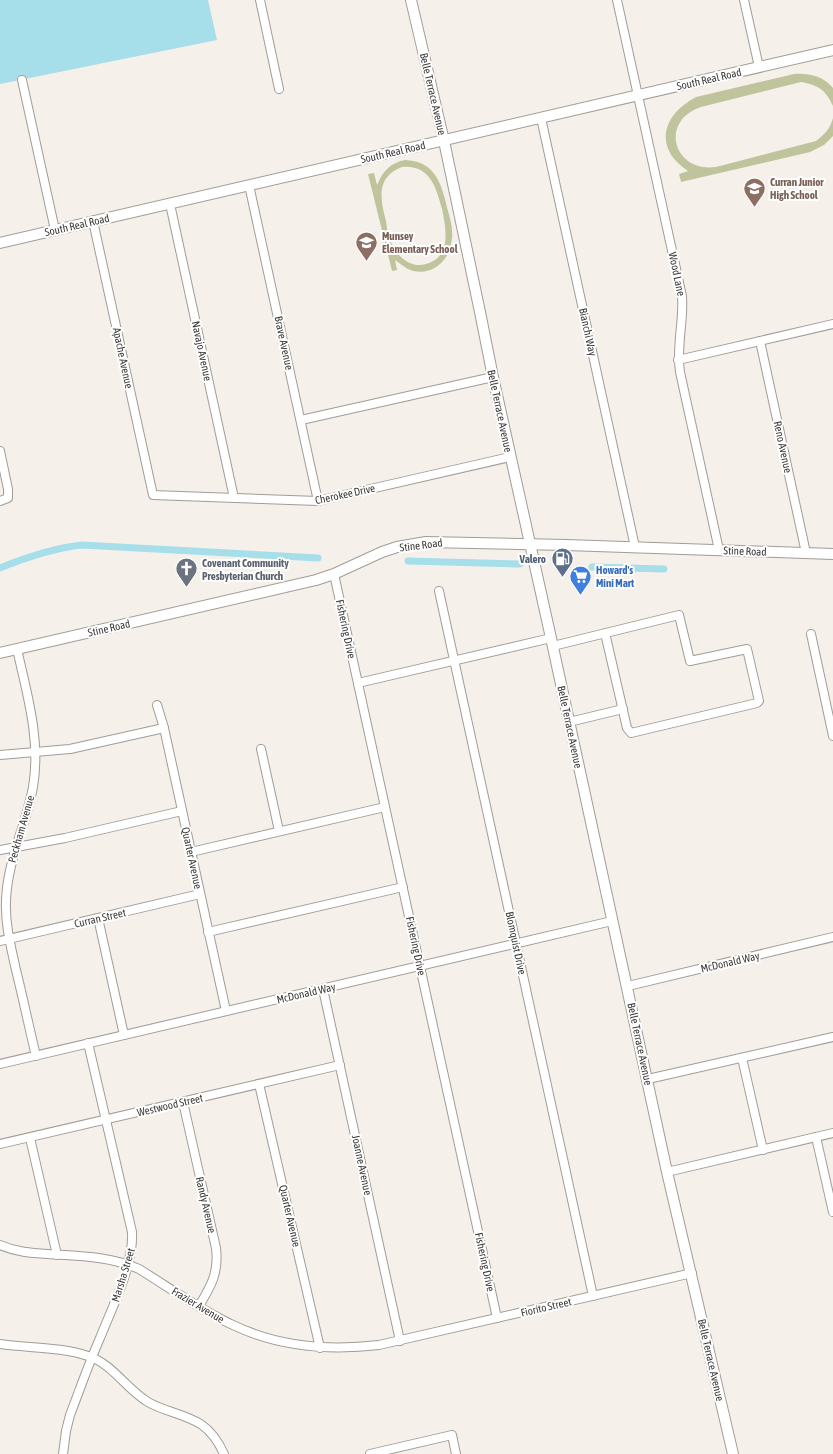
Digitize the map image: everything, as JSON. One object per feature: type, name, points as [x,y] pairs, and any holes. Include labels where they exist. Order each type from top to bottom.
[{"type":"street","points":[[260,0],[279,89]]},
{"type":"street","name":"Belle Terrace Avenue","points":[[411,0],[444,141],[510,457],[552,642],[612,921],[628,986],[667,1172],[692,1273],[733,1454]]},
{"type":"street","name":"Wood Lane","points":[[617,0],[682,296],[682,319],[678,344],[678,360],[719,550]]},
{"type":"street","points":[[744,0],[759,68]]},
{"type":"street","name":"South Real Road","points":[[0,243],[833,50]]},
{"type":"street","points":[[22,80],[55,230]]},
{"type":"street","name":"Bianchi Way","points":[[541,118],[635,547]]},
{"type":"street","name":"Brave Avenue","points":[[249,185],[318,501]]},
{"type":"street","name":"Navajo Avenue","points":[[170,204],[234,498]]},
{"type":"street","name":"Apache Avenue","points":[[93,221],[153,495]]},
{"type":"street","points":[[678,360],[833,324]]},
{"type":"street","name":"Reno Avenue","points":[[760,341],[806,553]]},
{"type":"street","points":[[301,420],[493,377]]},
{"type":"street","points":[[0,451],[8,489],[4,499]]},
{"type":"street","name":"Cherokee Drive","points":[[153,495],[318,501],[510,457]]},
{"type":"street","name":"Stine Road","points":[[0,654],[310,582],[334,574],[382,552],[413,543],[442,541],[833,554]]},
{"type":"street","name":"Fishering Drive","points":[[334,574],[498,1318]]},
{"type":"street","name":"Blomquist Drive","points":[[439,591],[593,1296]]},
{"type":"street","points":[[358,683],[454,661],[605,633],[679,615],[690,661],[747,649],[759,698],[758,703],[631,733],[627,728],[605,633]]},
{"type":"street","points":[[811,634],[833,736]]},
{"type":"street","name":"Peckham Avenue","points":[[17,649],[32,717],[36,751],[30,802],[7,886],[6,918],[9,939],[36,1056]]},
{"type":"street","name":"Quarter Avenue","points":[[157,705],[164,728],[226,1011]]},
{"type":"street","points":[[569,722],[623,709]]},
{"type":"street","points":[[0,755],[70,749],[164,728]]},
{"type":"street","points":[[261,749],[280,832]]},
{"type":"street","points":[[191,852],[385,807]]},
{"type":"street","points":[[0,850],[65,838],[182,811]]},
{"type":"street","points":[[208,932],[403,886]]},
{"type":"street","name":"Curran Street","points":[[0,941],[200,894]]},
{"type":"street","points":[[98,918],[124,1035]]},
{"type":"street","name":"McDonald Way","points":[[0,1064],[612,921]]},
{"type":"street","name":"McDonald Way","points":[[628,986],[833,938]]},
{"type":"street","name":"Joanne Avenue","points":[[323,989],[400,1341]]},
{"type":"street","points":[[648,1079],[833,1037]]},
{"type":"street","name":"Marsha Street","points":[[64,1454],[66,1431],[70,1415],[114,1304],[131,1253],[132,1232],[88,1043]]},
{"type":"street","points":[[742,1058],[763,1150]]},
{"type":"street","name":"Westwood Street","points":[[0,1144],[340,1066]]},
{"type":"street","name":"Quarter Avenue","points":[[259,1084],[320,1348]]},
{"type":"street","name":"Randy Avenue","points":[[183,1102],[215,1240],[217,1257],[214,1278],[199,1306]]},
{"type":"street","points":[[667,1172],[833,1134]]},
{"type":"street","points":[[816,1137],[833,1212]]},
{"type":"street","points":[[30,1138],[57,1255]]},
{"type":"street","name":"Frazier Avenue","points":[[0,1245],[22,1252],[105,1258],[128,1264],[139,1269],[223,1320],[253,1334],[290,1344],[320,1348],[357,1348],[400,1341]]},
{"type":"street","name":"Fiorito Street","points":[[400,1341],[692,1273]]},
{"type":"street","points":[[0,1344],[77,1353],[92,1357],[110,1368],[137,1394],[148,1401],[158,1407],[193,1420],[202,1425],[216,1440],[224,1454]]},
{"type":"street","points":[[370,1454],[452,1435],[456,1454]]},
{"type":"green space","points":[[794,74],[815,76],[829,84],[833,88],[833,106],[821,89],[801,82],[701,107],[688,114],[680,123],[676,134],[677,144],[681,154],[690,162],[701,167],[716,167],[816,141],[827,131],[833,118],[833,136],[824,145],[810,152],[681,182],[679,174],[688,171],[677,162],[670,152],[666,142],[666,132],[669,122],[684,104],[696,97]]},
{"type":"green space","points":[[400,161],[416,161],[431,170],[436,176],[443,192],[452,227],[452,240],[443,262],[427,271],[420,272],[410,270],[395,260],[397,270],[392,271],[368,174],[374,173],[377,185],[388,168]],"holes":[[[402,167],[412,167],[425,174],[434,186],[442,209],[446,233],[444,249],[440,255],[434,260],[420,265],[410,263],[396,252],[388,235],[382,205],[382,190],[388,177],[394,171]]]},
{"type":"water","points":[[0,0],[208,0],[217,40],[0,84]]},
{"type":"waterway","points":[[0,568],[20,560],[61,548],[82,545],[318,558]]},
{"type":"waterway","points":[[408,561],[520,564]]},
{"type":"waterway","points":[[592,567],[664,569]]},
{"type":"place","name":"Curran Junior High School","points":[[754,208]]},
{"type":"place","name":"Munsey Elementary School","points":[[367,262]]},
{"type":"place","name":"Valero","points":[[562,578]]},
{"type":"place","name":"Covenant Community Presbyterian Church","points":[[186,588]]},
{"type":"place","name":"Howard's Mini Mart","points":[[581,596]]}]
